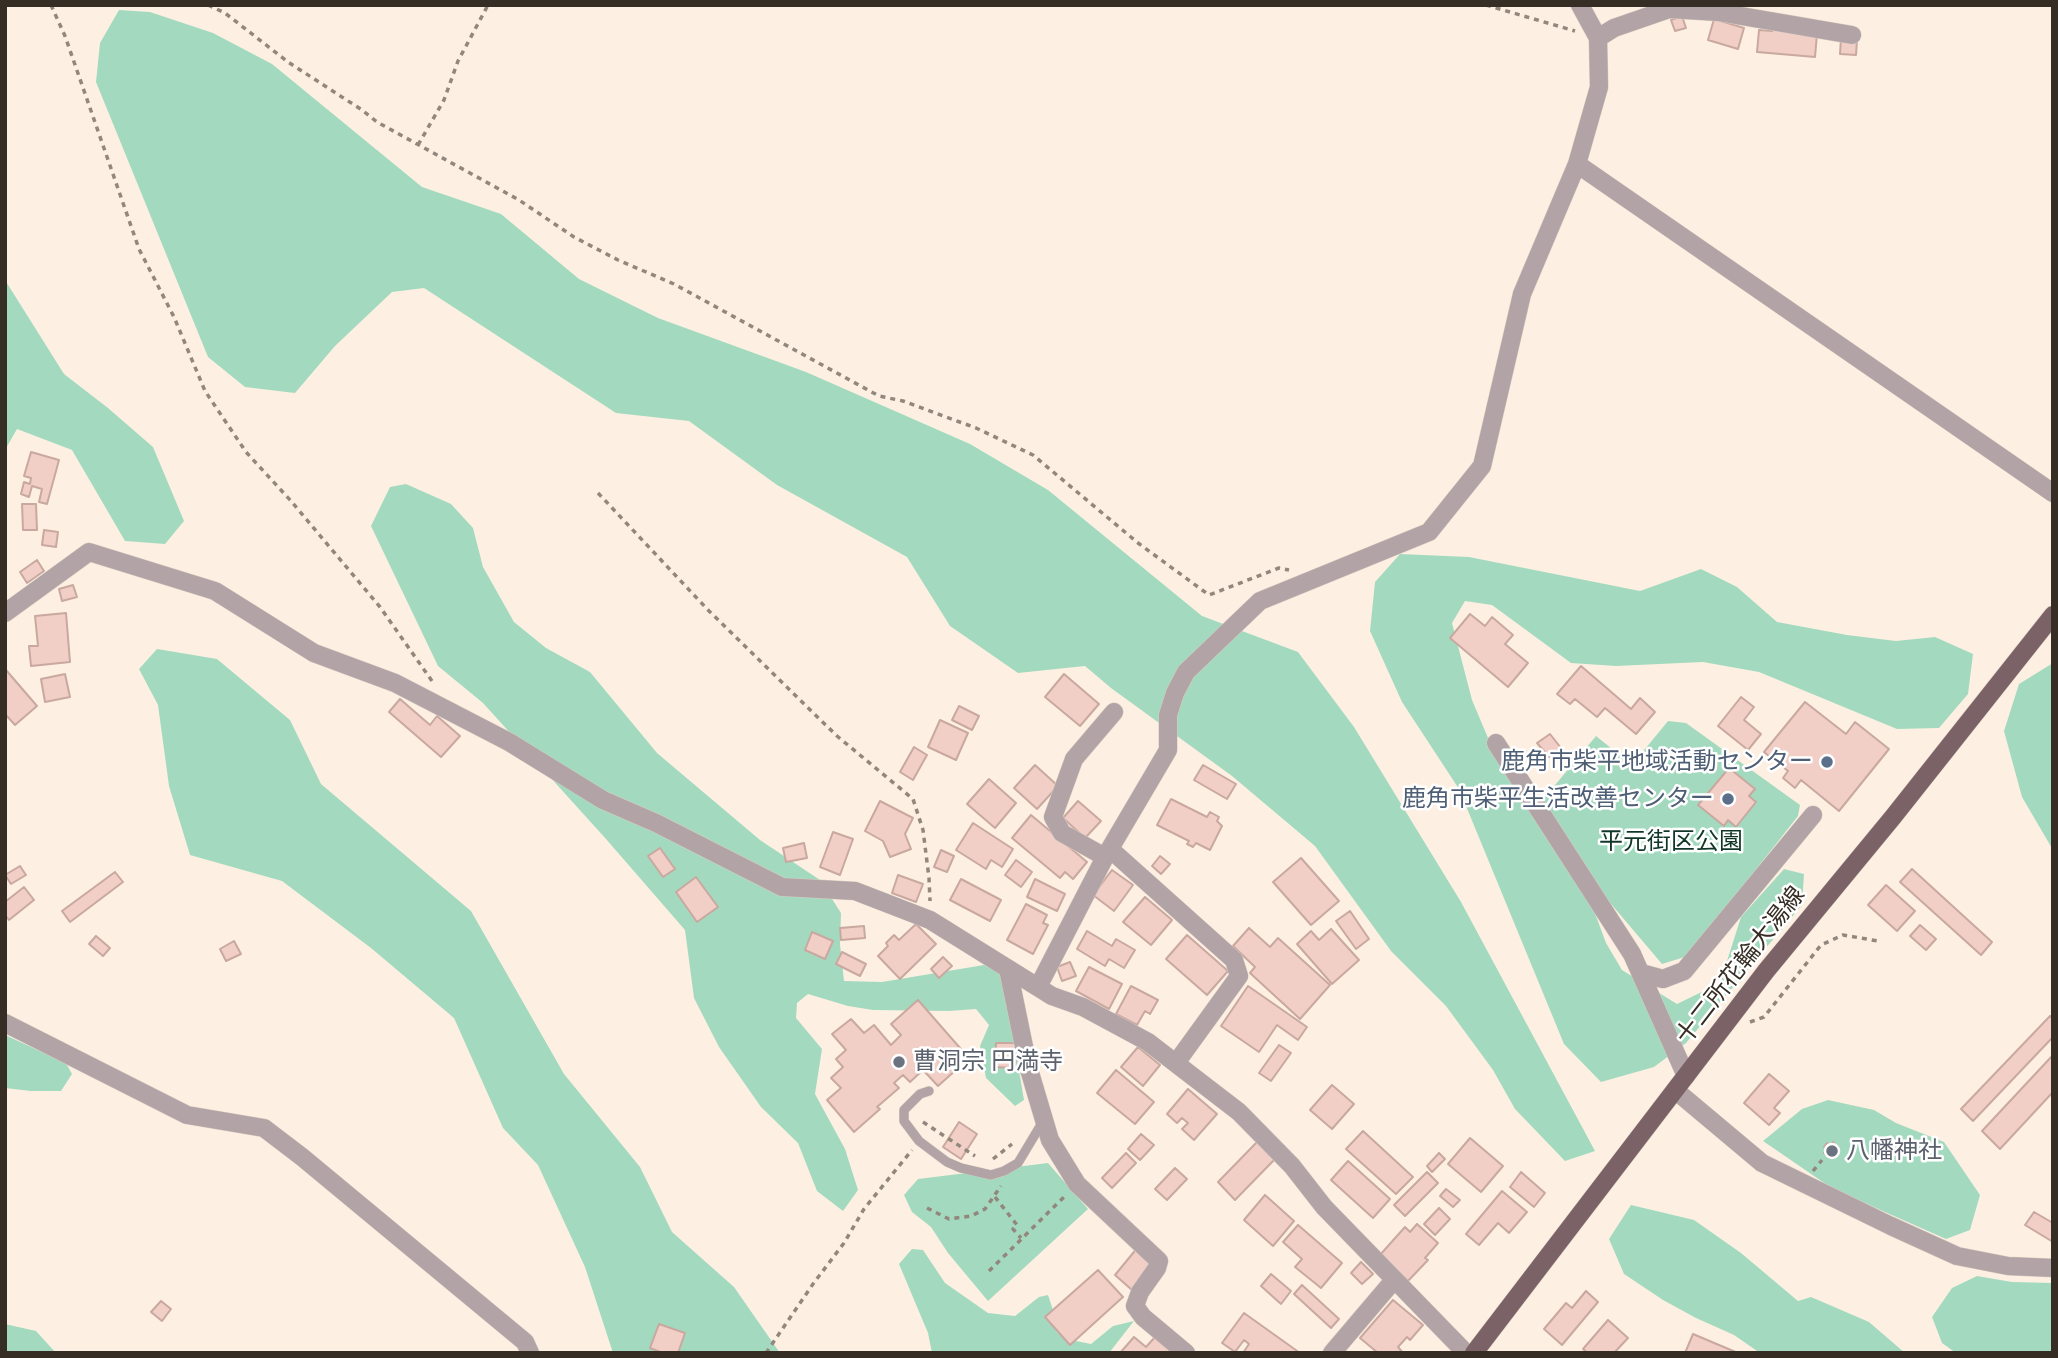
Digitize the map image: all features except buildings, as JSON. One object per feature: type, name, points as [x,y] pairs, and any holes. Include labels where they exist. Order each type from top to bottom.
[{"type":"main road","name":"十二所花輪大湯線","points":[[1474,1353],[1718,1034],[2053,615]]},
{"type":"street","points":[[1038,987],[1108,853],[1168,750],[1168,715],[1186,672],[1260,601],[1429,532],[1482,466],[1522,294],[1577,164],[1598,87],[1598,38],[1580,5]]},
{"type":"street","points":[[1598,38],[1614,28],[1669,9],[1718,12],[1852,34]]},
{"type":"street","points":[[1577,164],[2053,493]]},
{"type":"street","points":[[5,613],[89,552],[215,591],[314,653],[395,683],[509,742],[603,800],[656,823],[782,887],[855,891],[930,920],[1052,996],[1083,1007],[1147,1042],[1238,1112],[1292,1166],[1324,1207],[1466,1353]]},
{"type":"street","points":[[1114,712],[1074,759],[1053,817],[1062,833],[1108,853],[1234,960],[1239,975],[1176,1063]]},
{"type":"street","points":[[1496,743],[1632,954],[1686,1076]]},
{"type":"street","points":[[1641,973],[1663,979],[1684,971],[1812,815]]},
{"type":"street","points":[[1008,969],[1028,1066],[1050,1140],[1077,1184],[1159,1261],[1157,1269],[1140,1292],[1135,1306],[1143,1317],[1186,1353]]},
{"type":"street","points":[[5,1023],[187,1115],[264,1128],[525,1342],[530,1353]]},
{"type":"street","points":[[1675,1090],[1762,1163],[1891,1226],[1957,1256],[2008,1266],[2053,1268]]},
{"type":"street","points":[[1332,1353],[1394,1280]]},
{"type":"lane","points":[[929,1091],[920,1094],[904,1110],[904,1121],[919,1141],[961,1168],[991,1175],[1018,1163],[1044,1119]]},
{"type":"path","points":[[51,5],[65,36],[139,249],[174,317],[205,391],[246,452],[380,607],[433,682]]},
{"type":"path","points":[[208,5],[225,13],[288,62],[377,122],[519,200],[575,237],[618,260],[674,284],[879,396],[903,401],[976,428],[1034,455],[1138,543],[1209,595],[1279,568],[1291,570]]},
{"type":"path","points":[[418,145],[444,100],[458,61],[488,5]]},
{"type":"path","points":[[1486,5],[1598,38]]},
{"type":"path","points":[[598,492],[709,611],[837,736],[913,799],[925,842],[930,920]]},
{"type":"path","points":[[1718,1034],[1764,1017],[1821,945],[1843,935],[1878,941]]},
{"type":"path","points":[[904,1110],[1000,1172],[1003,1183],[985,1209],[971,1216],[948,1219],[927,1208]]},
{"type":"path","points":[[766,1353],[844,1243],[864,1209],[930,1127]]},
{"type":"path","points":[[987,1164],[1016,1142]]},
{"type":"path","points":[[989,1271],[1065,1196]]},
{"type":"path","points":[[995,1197],[1017,1225],[1013,1229],[1022,1239]]},
{"type":"green space","points":[[119,10],[150,12],[213,33],[272,64],[422,187],[501,214],[579,279],[658,318],[806,372],[970,444],[1048,490],[1202,616],[1298,652],[1354,727],[1461,902],[1595,1151],[1565,1161],[1515,1109],[1493,1070],[1446,1006],[1391,951],[1315,846],[1232,776],[1085,666],[1018,673],[950,626],[907,557],[777,485],[689,421],[616,413],[424,288],[392,292],[335,346],[295,393],[245,387],[208,357],[96,82],[100,43]]},
{"type":"green space","points":[[5,280],[64,374],[153,447],[184,521],[165,544],[125,541],[72,450],[17,429],[5,450]]},
{"type":"green space","points":[[406,484],[451,504],[473,528],[483,567],[514,622],[546,648],[590,672],[657,753],[760,840],[820,880],[841,913],[840,944],[844,981],[882,982],[984,965],[1003,975],[1024,1100],[1015,1106],[986,1078],[980,1046],[989,1025],[976,1009],[873,1010],[808,994],[797,1003],[796,1018],[822,1049],[815,1094],[845,1149],[858,1190],[843,1211],[817,1191],[798,1143],[761,1107],[719,1047],[694,998],[685,930],[483,703],[438,666],[371,526],[390,487]]},
{"type":"green space","points":[[1400,554],[1469,557],[1640,591],[1701,569],[1737,587],[1777,622],[1896,641],[1935,637],[1973,654],[1968,694],[1939,728],[1897,729],[1759,672],[1703,662],[1616,666],[1571,663],[1492,605],[1465,601],[1452,623],[1472,700],[1491,745],[1579,870],[1606,943],[1622,970],[1677,1004],[1720,983],[1741,917],[1784,869],[1804,874],[1802,905],[1686,1043],[1654,1067],[1601,1082],[1564,1044],[1459,789],[1402,702],[1370,631],[1375,582]]},
{"type":"green space","points":[[157,649],[217,659],[290,720],[321,784],[471,911],[564,1074],[640,1167],[672,1232],[734,1287],[780,1353],[613,1353],[585,1267],[538,1165],[503,1128],[454,1018],[371,948],[282,881],[190,855],[169,786],[158,705],[139,669]]},
{"type":"green space","points":[[2053,663],[2053,850],[2022,797],[2004,731],[2019,684]]},
{"type":"green space","name":"平元街区公園","points":[[1668,721],[1686,723],[1800,805],[1798,816],[1688,956],[1662,964],[1606,898],[1540,803],[1596,736],[1632,765]]},
{"type":"green space","points":[[5,1035],[66,1063],[72,1074],[61,1091],[5,1088]]},
{"type":"green space","points":[[1828,1100],[1874,1110],[1896,1123],[1944,1142],[1980,1195],[1970,1230],[1946,1239],[1833,1189],[1763,1141],[1802,1109]]},
{"type":"green space","points":[[1048,1163],[1088,1209],[988,1301],[948,1253],[931,1227],[912,1212],[904,1195],[918,1179]]},
{"type":"green space","points":[[1631,1205],[1694,1220],[1741,1253],[1798,1301],[1811,1297],[1869,1322],[1905,1353],[1760,1353],[1734,1335],[1663,1300],[1624,1274],[1609,1239]]},
{"type":"green space","points":[[912,1249],[923,1250],[945,1283],[988,1313],[1015,1316],[1039,1297],[1048,1295],[1056,1331],[1066,1339],[1091,1344],[1113,1326],[1134,1321],[1109,1353],[932,1353],[928,1333],[899,1264]]},
{"type":"green space","points":[[1977,1276],[2012,1282],[2053,1283],[2053,1353],[1956,1353],[1942,1343],[1932,1317],[1952,1288]]},
{"type":"green space","points":[[5,1324],[36,1331],[56,1353],[5,1353]]},
{"type":"place","name":"鹿角市柴平地域活動センター","points":[[1827,762]]},
{"type":"place","name":"鹿角市柴平生活改善センター","points":[[1728,799]]},
{"type":"place","name":"曹洞宗 円満寺","points":[[899,1062]]},
{"type":"place","name":"八幡神社","points":[[1832,1151]]}]
